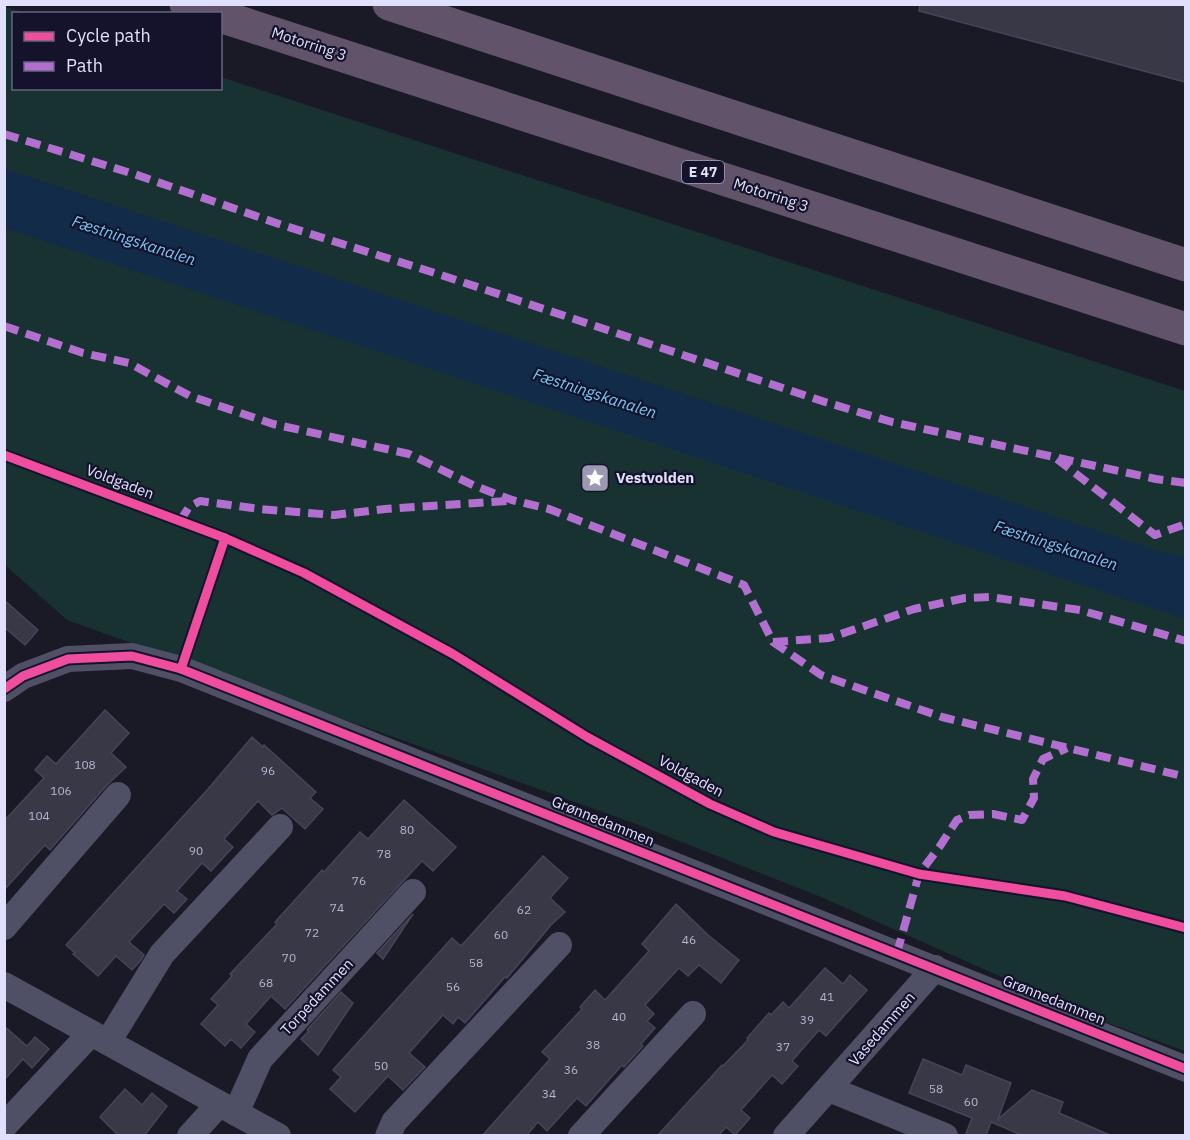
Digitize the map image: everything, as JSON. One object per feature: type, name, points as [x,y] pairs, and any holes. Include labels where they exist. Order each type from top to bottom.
[{"type":"highway","points":[[186,4],[208,12]]},
{"type":"highway","points":[[389,4],[1185,265]]},
{"type":"highway","name":"Motorring 3","points":[[222,17],[1185,329]]},
{"type":"street","name":"Grønnedammen","points":[[4,689],[23,676],[68,659],[132,656],[181,669],[1185,1069]]},
{"type":"street","points":[[4,927],[118,795]]},
{"type":"street","points":[[4,1126],[99,1037],[162,954],[280,827]]},
{"type":"street","name":"Torpedammen","points":[[190,1136],[227,1109],[261,1059],[413,892]]},
{"type":"street","points":[[388,1136],[394,1122],[559,945]]},
{"type":"street","name":"Vasedammen","points":[[786,1136],[935,968]]},
{"type":"street","points":[[4,985],[278,1136]]},
{"type":"street","points":[[581,1136],[693,1014]]},
{"type":"street","points":[[829,1089],[945,1136]]},
{"type":"green space","name":"Vestvolden","points":[[5,7],[22,12],[12,12],[12,90],[222,90],[222,77],[1185,391],[1185,1051],[1094,1018],[821,897],[636,824],[67,620],[5,565]]},
{"type":"water","name":"Fæstningskanalen","points":[[5,169],[1165,553],[1185,557],[1185,619],[5,228]]},
{"type":"building","points":[[920,4],[1185,4],[1185,82],[919,11]]},
{"type":"building","points":[[4,600],[38,630],[25,645],[4,627]]},
{"type":"building","points":[[105,710],[129,733],[111,753],[126,767],[107,785],[50,850],[45,845],[4,890],[4,821],[44,778],[35,770],[47,756],[56,764]]},
{"type":"building","points":[[252,737],[316,792],[310,798],[323,809],[305,829],[282,808],[272,815],[258,801],[224,839],[233,847],[211,871],[202,863],[177,891],[187,899],[174,913],[164,904],[129,942],[144,955],[132,970],[116,956],[98,976],[66,945],[208,789]]},
{"type":"building","points":[[404,800],[456,847],[433,871],[422,861],[285,1009],[271,996],[246,1024],[255,1032],[241,1048],[231,1039],[225,1046],[201,1024],[218,1005],[211,999],[232,976],[230,974],[277,924],[275,922],[322,870],[324,872],[360,832],[368,839]]},
{"type":"building","points":[[543,856],[568,878],[550,898],[565,912],[465,1023],[458,1017],[453,1024],[443,1015],[409,1053],[425,1067],[403,1090],[388,1076],[355,1112],[330,1089],[341,1077],[333,1070],[452,938],[461,946]]},
{"type":"building","points":[[676,904],[708,935],[739,960],[721,983],[699,965],[688,976],[679,968],[645,1005],[654,1014],[647,1021],[655,1028],[641,1044],[643,1046],[624,1067],[622,1065],[586,1106],[577,1098],[547,1131],[538,1122],[526,1136],[482,1136],[550,1059],[542,1052],[582,1009],[580,1007],[595,990],[605,1000],[649,951],[642,944]]},
{"type":"building","points":[[413,914],[383,959],[377,953]]},
{"type":"building","points":[[825,968],[843,984],[850,975],[867,990],[826,1036],[819,1030],[792,1061],[798,1066],[782,1084],[772,1075],[741,1110],[750,1118],[735,1135],[726,1127],[718,1136],[657,1136],[748,1040],[747,1038],[769,1013],[771,1015],[783,1002],[789,1008]]},
{"type":"building","points":[[341,992],[353,1003],[318,1055],[301,1039]]},
{"type":"building","points":[[4,1026],[27,1046],[35,1037],[49,1049],[32,1068],[23,1059],[4,1080]]},
{"type":"building","points":[[923,1059],[962,1075],[966,1065],[1011,1083],[998,1119],[1032,1090],[1063,1102],[1059,1113],[1112,1136],[1024,1136],[991,1122],[986,1136],[965,1136],[972,1118],[909,1093]]},
{"type":"building","points":[[125,1089],[142,1105],[152,1093],[167,1106],[144,1136],[119,1136],[100,1117]]},
{"type":"marked path","points":[[4,134],[134,174],[282,225],[892,422],[1156,479],[1186,483]]},
{"type":"marked path","points":[[4,326],[83,353],[129,363],[190,396],[273,424],[409,454],[475,486],[512,500],[549,509],[744,585],[773,642],[821,675],[942,717],[1186,777]]},
{"type":"marked path","points":[[1057,459],[1155,535],[1186,524]]},
{"type":"marked path","points":[[180,521],[189,507],[200,501],[334,515],[385,509],[508,501]]},
{"type":"marked path","points":[[773,642],[829,638],[914,609],[965,598],[990,597],[1080,610],[1186,641]]},
{"type":"marked path","points":[[897,953],[919,874],[957,820],[969,815],[993,814],[1022,820],[1034,798],[1033,779],[1043,759],[1067,748]]},
{"type":"cycle path","name":"Voldgaden","points":[[4,455],[225,538],[304,573],[453,654],[587,737],[710,804],[774,832],[919,874],[1065,896],[1186,928]]},
{"type":"cycle path","points":[[181,669],[225,538]]},
{"type":"cycle path","points":[[4,689],[23,676],[68,659],[132,656],[181,669],[1186,1069]]},
{"type":"place","name":"Vestvolden","points":[[595,478]]}]
